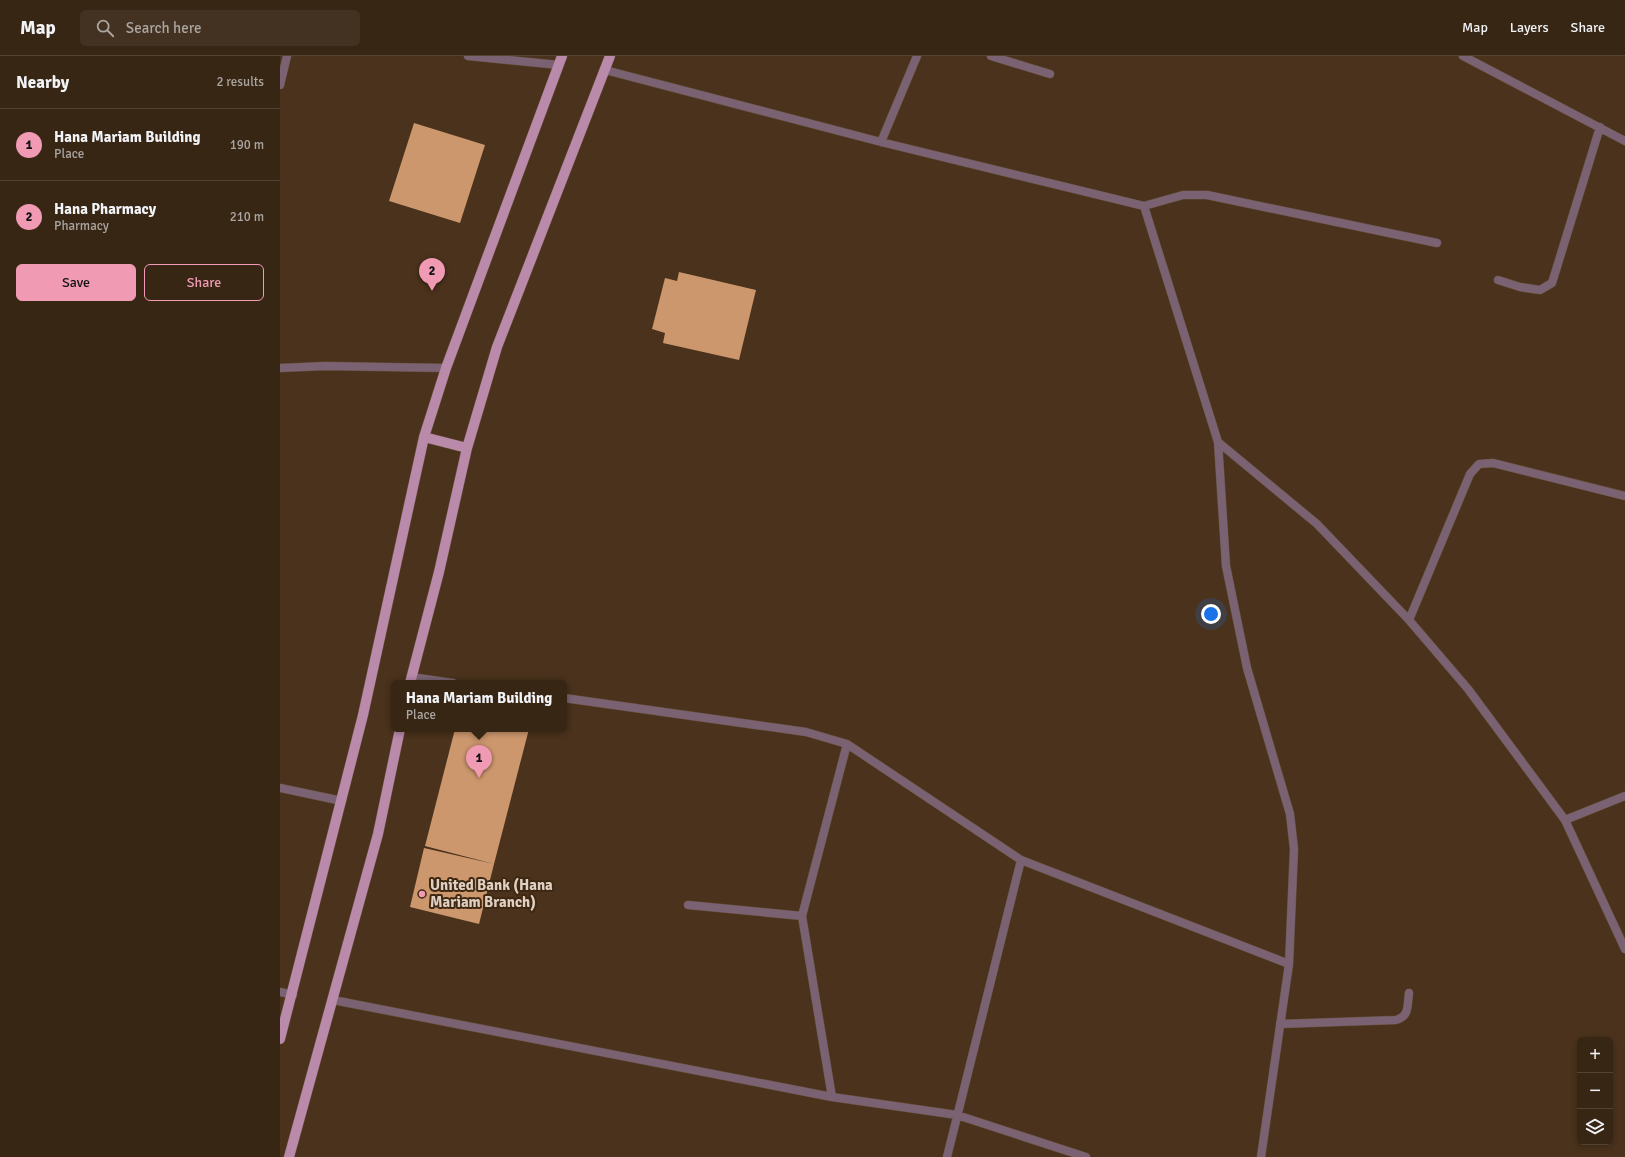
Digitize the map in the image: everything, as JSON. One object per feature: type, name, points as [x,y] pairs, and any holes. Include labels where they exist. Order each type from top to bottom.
[{"type":"main road","points":[[410,680],[439,572],[467,448],[497,348],[610,56]]},
{"type":"main road","points":[[280,1040],[293,994],[363,715],[424,437],[446,368],[560,60]]},
{"type":"main road","points":[[424,437],[467,448]]},
{"type":"main road","points":[[289,1157],[378,834],[399,732]]},
{"type":"street","points":[[280,85],[287,56]]},
{"type":"street","points":[[468,56],[560,60]]},
{"type":"street","points":[[881,142],[916,56]]},
{"type":"street","points":[[991,56],[1050,74]]},
{"type":"street","points":[[1464,56],[1625,141]]},
{"type":"street","points":[[605,70],[881,142],[1144,206],[1183,195],[1207,195],[1437,243]]},
{"type":"street","points":[[1498,280],[1520,287],[1540,290],[1552,283],[1600,127]]},
{"type":"street","points":[[1144,206],[1218,442],[1226,566],[1247,668],[1290,814],[1294,849],[1289,964],[1261,1157]]},
{"type":"street","points":[[280,368],[325,366],[446,368]]},
{"type":"street","points":[[1218,442],[1317,524],[1409,620],[1468,689],[1565,820],[1625,949]]},
{"type":"street","points":[[1409,620],[1470,474],[1479,464],[1493,463],[1625,496]]},
{"type":"street","points":[[567,698],[806,732],[847,744],[1021,860],[1289,964]]},
{"type":"street","points":[[832,1096],[802,916],[847,744]]},
{"type":"street","points":[[280,788],[342,801]]},
{"type":"street","points":[[1565,820],[1625,796]]},
{"type":"street","points":[[947,1157],[1021,860]]},
{"type":"street","points":[[688,905],[802,916]]},
{"type":"street","points":[[280,992],[293,994]]},
{"type":"street","points":[[1280,1024],[1396,1020],[1403,1018],[1406,1014],[1409,993]]},
{"type":"street","points":[[333,1000],[832,1096],[958,1115],[1086,1157]]},
{"type":"building","points":[[414,123],[485,145],[460,223],[389,201]]},
{"type":"building","points":[[679,272],[756,290],[739,360],[663,343],[665,333],[652,329],[665,278],[677,281]]},
{"type":"building","points":[[454,732],[528,732],[494,864],[425,846]]},
{"type":"building","points":[[424,848],[494,864],[479,924],[410,907]]},
{"type":"place","name":"Hana Pharmacy","points":[[432,291]]},
{"type":"place","name":"Hana Mariam Building","points":[[479,778]]},
{"type":"place","name":"United Bank (Hana Mariam Branch)","points":[[422,894]]}]
